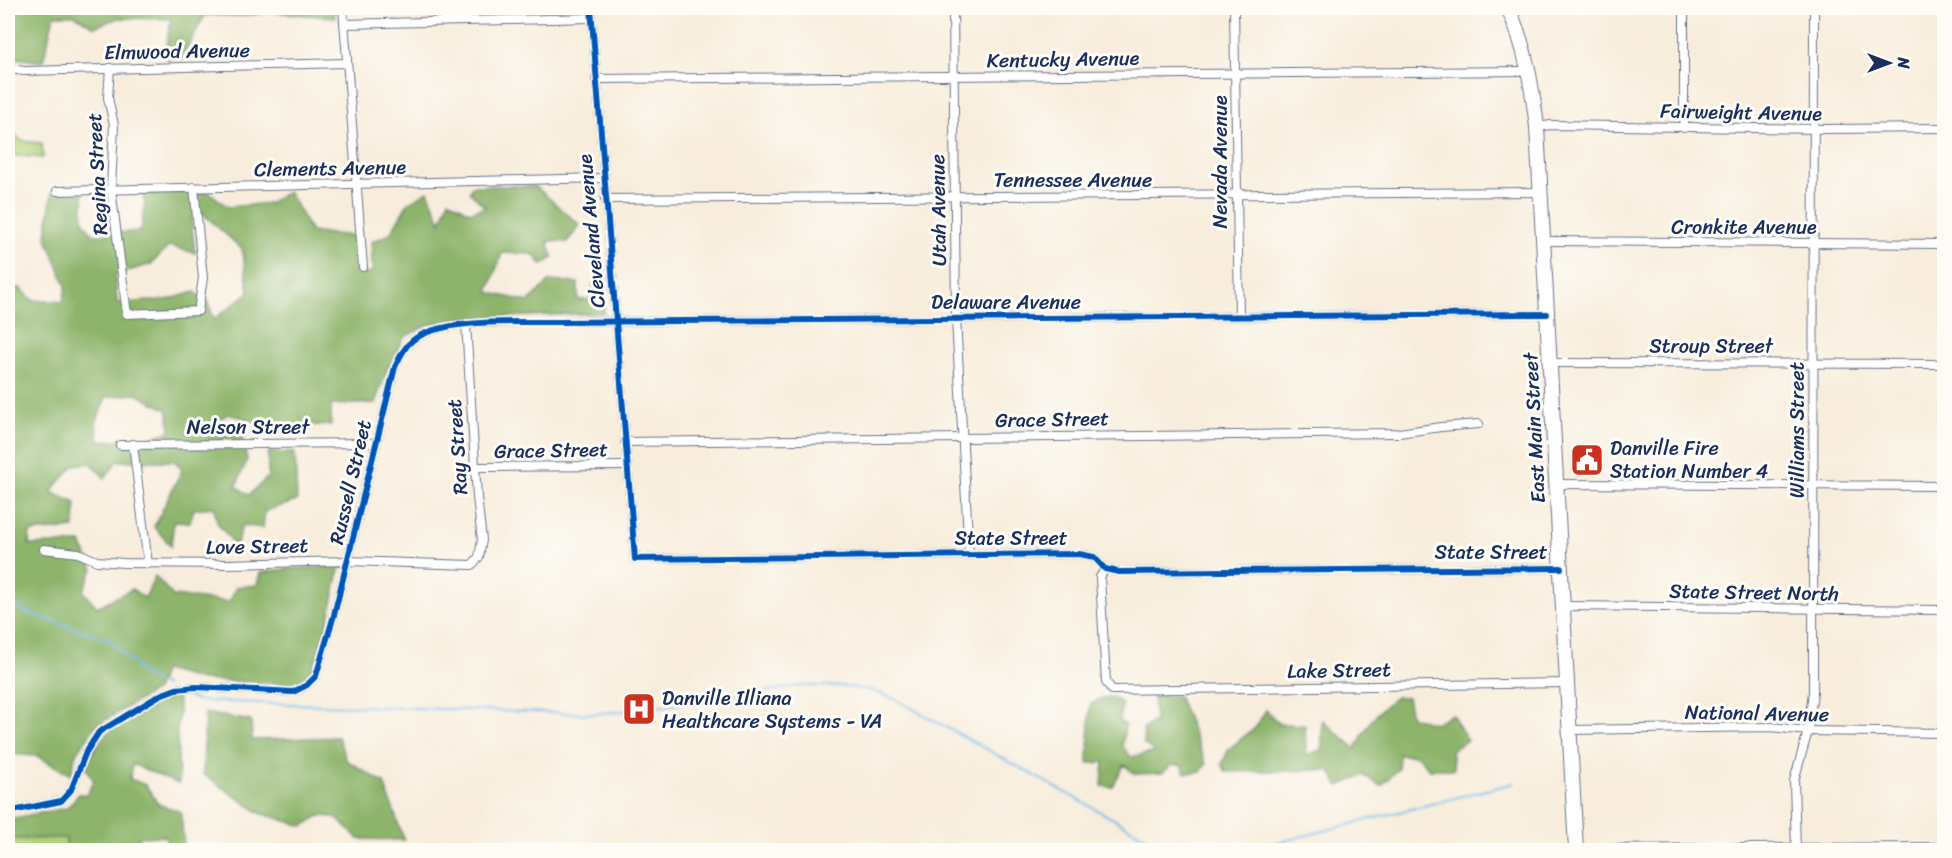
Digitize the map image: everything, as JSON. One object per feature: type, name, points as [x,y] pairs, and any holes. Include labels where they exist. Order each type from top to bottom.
[{"type":"main road","name":"East Main Street","points":[[1508,8],[1520,35],[1530,71],[1538,127],[1576,850]]},
{"type":"street","points":[[343,8],[363,267]]},
{"type":"street","name":"Cleveland Avenue","points":[[591,8],[635,559]]},
{"type":"street","name":"Utah Avenue","points":[[953,8],[956,319],[969,555]]},
{"type":"street","name":"Nevada Avenue","points":[[1234,8],[1239,316]]},
{"type":"street","points":[[1684,8],[1684,128]]},
{"type":"street","name":"Williams Street","points":[[1796,849],[1794,781],[1808,731],[1813,692],[1814,8]]},
{"type":"street","points":[[345,24],[591,18]]},
{"type":"street","name":"Elmwood Avenue","points":[[8,69],[27,71],[347,63]]},
{"type":"street","name":"Regina Street","points":[[110,68],[108,99],[114,125],[111,189],[126,314],[198,311],[203,278],[194,188]]},
{"type":"street","name":"Kentucky Avenue","points":[[596,79],[1530,71]]},
{"type":"street","name":"Fairweight Avenue","points":[[1538,127],[1551,125],[1684,128],[1944,128]]},
{"type":"street","name":"Clements Avenue","points":[[57,191],[603,178]]},
{"type":"street","name":"Tennessee Avenue","points":[[605,200],[1541,192]]},
{"type":"street","name":"Cronkite Avenue","points":[[1544,241],[1944,244]]},
{"type":"street","name":"Delaware Avenue","points":[[466,324],[1547,314]]},
{"type":"street","name":"Russell Street","points":[[8,812],[61,801],[71,790],[86,752],[99,732],[160,695],[176,689],[196,687],[293,692],[307,685],[316,676],[348,561],[395,367],[405,348],[415,339],[428,333],[466,324]]},
{"type":"street","name":"Ray Street","points":[[466,324],[482,540],[479,556],[472,565]]},
{"type":"street","name":"Stroup Street","points":[[1550,363],[1944,364]]},
{"type":"street","name":"Grace Street","points":[[625,442],[1399,433],[1479,424]]},
{"type":"street","name":"Nelson Street","points":[[120,445],[376,443]]},
{"type":"street","points":[[133,444],[148,564]]},
{"type":"street","name":"Grace Street","points":[[476,468],[626,466]]},
{"type":"street","points":[[1557,484],[1944,486]]},
{"type":"street","name":"Love Street","points":[[44,549],[78,553],[96,561],[148,564],[348,561],[472,565]]},
{"type":"street","name":"State Street","points":[[635,559],[1078,554],[1094,557],[1105,569],[1119,572],[1561,568]]},
{"type":"street","name":"Lake Street","points":[[1105,569],[1100,577],[1106,682],[1112,690],[1566,682]]},
{"type":"street","name":"State Street North","points":[[1563,606],[1944,610]]},
{"type":"street","name":"National Avenue","points":[[1569,730],[1771,727],[1808,731],[1944,733]]},
{"type":"street","points":[[1576,850],[1944,847]]},
{"type":"green space","points":[[8,8],[334,8],[335,17],[271,12],[245,16],[205,15],[181,59],[164,58],[171,19],[118,18],[94,27],[75,15],[54,15],[43,62],[8,57]]},
{"type":"green space","points":[[8,125],[22,140],[42,143],[43,158],[8,155]]},
{"type":"green space","points":[[472,186],[535,186],[580,225],[567,242],[548,241],[553,258],[542,265],[533,254],[502,253],[488,292],[528,302],[550,281],[578,283],[578,300],[592,299],[593,283],[605,282],[604,313],[456,319],[428,325],[404,337],[386,372],[375,403],[331,405],[331,425],[273,426],[228,414],[209,425],[242,435],[247,460],[236,486],[249,495],[268,477],[268,452],[295,453],[297,501],[265,511],[263,528],[242,525],[236,547],[217,522],[214,507],[194,509],[190,522],[174,521],[171,546],[154,527],[182,470],[175,461],[117,461],[105,478],[91,463],[74,465],[51,492],[76,503],[74,528],[30,532],[29,545],[81,543],[93,569],[83,591],[97,607],[132,589],[145,598],[155,576],[173,596],[229,602],[236,587],[257,585],[260,573],[285,569],[340,566],[327,627],[312,671],[296,684],[202,680],[164,670],[156,690],[95,726],[75,756],[71,775],[37,756],[8,754],[8,297],[19,287],[32,300],[63,302],[66,286],[46,236],[52,192],[83,193],[83,221],[93,235],[141,231],[145,203],[141,193],[209,192],[228,207],[270,203],[288,191],[311,232],[355,236],[358,272],[372,273],[371,242],[390,234],[408,203],[428,191],[441,222],[449,200],[470,212],[485,207],[470,192]],"holes":[[[202,213],[242,249],[249,292],[214,319],[208,302],[195,292],[167,300],[117,303],[115,275],[151,264],[169,246],[195,253],[191,219]],[[136,394],[168,410],[170,431],[148,439],[99,441],[96,422],[106,397]]]},
{"type":"green space","points":[[177,695],[179,784],[132,764],[130,779],[146,785],[158,804],[181,812],[184,850],[169,850],[165,836],[138,837],[139,850],[67,850],[66,838],[8,839],[8,819],[67,808],[79,794],[87,794],[94,782],[86,767],[95,748],[106,734],[157,700]]},
{"type":"green space","points":[[1153,696],[1178,696],[1206,764],[1201,772],[1185,773],[1181,765],[1171,765],[1163,773],[1135,774],[1124,765],[1113,787],[1102,786],[1104,762],[1088,763],[1090,705],[1102,698],[1113,697],[1122,703],[1120,721],[1125,725],[1122,746],[1131,757],[1155,752],[1144,744],[1143,729],[1155,720]]},
{"type":"green space","points":[[1396,697],[1407,697],[1411,717],[1435,723],[1452,714],[1467,740],[1451,751],[1454,769],[1429,769],[1416,755],[1399,755],[1398,769],[1381,786],[1363,775],[1339,786],[1329,770],[1226,772],[1222,764],[1229,749],[1256,727],[1266,710],[1279,724],[1305,725],[1306,755],[1322,750],[1322,720],[1356,749],[1372,720]]},
{"type":"green space","points":[[205,713],[251,721],[252,740],[338,737],[346,760],[384,783],[404,840],[359,839],[335,817],[319,816],[303,826],[260,813],[203,774]]},
{"type":"green space","points":[[66,838],[67,850],[8,850],[8,839]]},
{"type":"waterway","points":[[8,599],[25,612],[110,640],[144,675],[166,686]]},
{"type":"waterway","points":[[189,697],[198,701],[592,714],[800,686],[841,686],[870,690],[895,699],[1146,837],[1179,850]]},
{"type":"waterway","points":[[1248,850],[1514,783]]},
{"type":"waterway","points":[[1150,839],[1160,850]]},
{"type":"cycle path","points":[[591,8],[635,559],[1079,554],[1094,557],[1105,569],[1119,572],[1561,568]]},
{"type":"cycle path","points":[[8,812],[61,801],[71,790],[86,752],[99,732],[160,695],[176,689],[196,687],[293,692],[307,685],[316,676],[334,615],[395,367],[407,346],[426,333],[463,324],[505,322],[1547,314]]},
{"type":"place","name":"Danville Fire Station Number 4","points":[[1587,460]]},
{"type":"place","name":"Danville Illiana Healthcare Systems - VA","points":[[639,709]]}]
